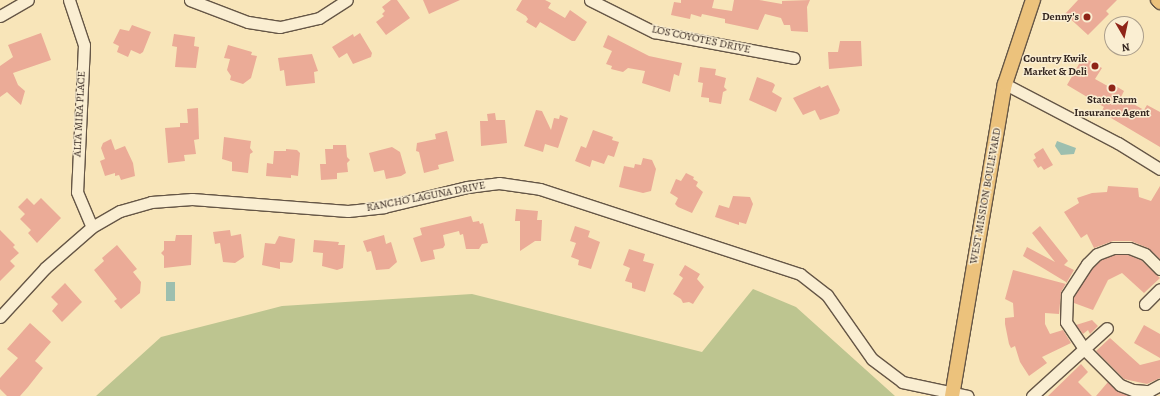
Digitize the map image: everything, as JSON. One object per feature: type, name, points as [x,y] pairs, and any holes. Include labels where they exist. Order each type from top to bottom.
[{"type":"main road","name":"WEST MISSION BOULEVARD","points":[[952,394],[1005,84],[1033,0]]},
{"type":"street","points":[[0,16],[28,0]]},
{"type":"street","name":"ALTA MIRA PLACE","points":[[69,0],[84,45],[77,192],[92,227]]},
{"type":"street","points":[[190,0],[248,22],[280,27],[319,18],[347,0]]},
{"type":"street","name":"LOS COYOTES DRIVE","points":[[590,0],[654,32],[794,58]]},
{"type":"street","points":[[1005,84],[1118,143],[1160,169]]},
{"type":"street","name":"RANCHO LAGUNA DRIVE","points":[[0,317],[45,268],[92,227],[120,211],[165,201],[192,199],[348,211],[384,207],[467,187],[499,182],[540,189],[800,274],[827,295],[872,359],[902,382],[952,394],[968,396]]},
{"type":"street","points":[[1160,269],[1146,254],[1129,248],[1113,248],[1098,254],[1087,264],[1068,295],[1066,322],[1085,350],[1120,385],[1133,390],[1149,391],[1160,385]]},
{"type":"street","points":[[1145,304],[1160,289]]},
{"type":"street","points":[[1032,396],[1085,350],[1107,328]]},
{"type":"green space","points":[[753,289],[796,307],[895,396],[96,396],[161,337],[282,306],[472,294],[702,352]]},
{"type":"shaded area","points":[[1057,141],[1076,148],[1074,154],[1061,155],[1055,146]]},
{"type":"shaded area","points":[[166,282],[175,282],[175,301],[166,301]]},
{"type":"building","points":[[391,0],[397,0],[410,18],[386,35],[376,22],[384,16],[382,14],[385,11],[382,7]]},
{"type":"building","points":[[423,0],[460,0],[429,14]]},
{"type":"building","points":[[522,0],[545,0],[551,3],[548,8],[565,18],[570,10],[587,22],[575,41],[572,41],[540,22],[536,28],[526,22],[528,19],[526,16],[516,10]]},
{"type":"building","points":[[681,0],[714,0],[712,8],[732,11],[734,0],[759,0],[782,4],[782,1],[810,0],[807,7],[808,32],[791,31],[790,25],[784,25],[781,18],[765,14],[758,30],[725,23],[725,19],[702,14],[701,17],[691,14],[690,19],[671,15],[674,2],[681,3]]},
{"type":"building","name":"Denny's","points":[[1078,0],[1117,0],[1106,11],[1109,14],[1104,16],[1104,19],[1088,35],[1065,14]]},
{"type":"building","points":[[132,25],[151,32],[143,52],[140,54],[131,50],[128,57],[117,52],[119,46],[113,43],[120,29],[129,31]]},
{"type":"building","points":[[41,33],[51,60],[13,73],[18,85],[25,91],[21,105],[7,92],[0,97],[0,66],[13,57],[8,45]]},
{"type":"building","points":[[360,33],[372,53],[371,57],[353,64],[347,53],[339,58],[332,47],[353,34],[354,37]]},
{"type":"building","points":[[174,34],[195,37],[194,46],[199,47],[196,68],[175,67],[177,47],[172,46]]},
{"type":"building","points":[[608,35],[649,56],[682,63],[679,76],[674,74],[670,92],[642,83],[645,71],[628,68],[623,72],[611,69],[612,66],[606,64],[612,51],[603,47]]},
{"type":"building","points":[[840,41],[861,41],[862,66],[829,69],[828,52],[838,52]]},
{"type":"building","points":[[228,45],[252,52],[251,55],[257,56],[251,78],[243,84],[230,80],[231,76],[227,70],[230,59],[224,58]]},
{"type":"building","points":[[312,54],[318,71],[314,72],[315,83],[286,86],[284,70],[280,71],[278,58]]},
{"type":"building","points":[[1083,57],[1102,68],[1095,79],[1113,89],[1114,85],[1124,91],[1121,97],[1144,110],[1147,105],[1160,112],[1160,147],[1101,112],[1104,107],[1067,85]]},
{"type":"building","points":[[700,67],[716,69],[715,75],[726,78],[724,87],[727,90],[723,92],[721,104],[709,102],[709,98],[701,97],[703,83],[698,82]]},
{"type":"building","points":[[757,77],[775,85],[772,92],[782,98],[776,112],[749,100]]},
{"type":"building","points":[[828,85],[840,110],[838,114],[820,120],[815,110],[803,115],[793,98],[820,86],[821,88]]},
{"type":"building","points":[[198,108],[199,139],[194,140],[196,154],[184,155],[185,161],[168,163],[165,128],[180,127],[180,123],[188,123],[187,109]]},
{"type":"building","points":[[536,110],[542,111],[551,130],[554,118],[559,119],[560,115],[568,118],[558,148],[545,144],[543,152],[524,146]]},
{"type":"building","points":[[495,113],[496,120],[505,120],[507,143],[481,146],[480,121],[488,121],[487,114]]},
{"type":"building","points":[[593,130],[613,137],[612,140],[619,142],[614,157],[608,155],[604,164],[592,160],[590,167],[575,161],[581,146],[586,148]]},
{"type":"building","points":[[447,131],[454,161],[438,165],[439,169],[424,173],[419,152],[416,151],[417,143],[436,139],[435,134]]},
{"type":"building","points":[[224,137],[251,141],[250,148],[253,152],[250,154],[248,173],[232,171],[232,162],[222,159]]},
{"type":"building","points":[[111,139],[115,150],[125,146],[133,163],[135,176],[121,180],[119,175],[115,176],[115,173],[105,176],[100,161],[105,159],[101,148],[103,143]]},
{"type":"building","points":[[333,145],[346,145],[347,157],[350,160],[347,163],[348,172],[337,173],[337,179],[321,180],[320,164],[326,164],[325,149],[333,149]]},
{"type":"building","points":[[392,147],[400,152],[406,173],[401,176],[386,179],[384,170],[374,172],[369,153]]},
{"type":"building","points":[[1043,148],[1053,165],[1044,170],[1041,166],[1038,168],[1033,160],[1036,158],[1034,154]]},
{"type":"building","points":[[286,149],[297,150],[300,153],[298,176],[291,175],[291,178],[266,176],[267,163],[273,164],[274,151],[286,151]]},
{"type":"building","points":[[643,158],[652,160],[656,169],[651,191],[643,193],[619,187],[624,166],[634,168],[635,164],[641,165]]},
{"type":"building","points":[[686,173],[694,177],[693,179],[698,182],[696,186],[703,192],[692,213],[678,207],[675,204],[678,198],[670,193],[676,179],[681,181]]},
{"type":"building","points":[[1108,186],[1138,188],[1139,197],[1151,201],[1160,186],[1160,259],[1148,248],[1131,241],[1113,241],[1094,248],[1087,234],[1081,238],[1064,212],[1079,203],[1077,198],[1092,193],[1107,192]]},
{"type":"building","points":[[733,196],[750,197],[753,204],[746,224],[739,222],[739,225],[715,217],[719,205],[729,208]]},
{"type":"building","points":[[27,198],[34,205],[41,198],[61,218],[37,243],[28,233],[31,230],[20,219],[25,214],[18,207]]},
{"type":"building","points":[[516,209],[538,211],[537,220],[542,220],[541,241],[535,241],[520,251],[520,221],[515,221]]},
{"type":"building","points":[[471,216],[473,222],[479,221],[480,224],[483,223],[488,243],[482,244],[479,249],[466,249],[463,234],[460,235],[459,231],[443,235],[445,245],[443,248],[433,250],[435,259],[421,262],[413,238],[422,235],[420,228]]},
{"type":"building","points":[[575,226],[590,231],[588,237],[600,242],[591,269],[578,265],[579,260],[571,257],[576,243],[570,241]]},
{"type":"building","points":[[1040,226],[1068,261],[1064,265],[1074,270],[1066,284],[1066,282],[1023,256],[1027,247],[1055,262],[1032,233]]},
{"type":"building","points":[[0,230],[15,245],[13,247],[19,253],[10,261],[15,266],[0,281]]},
{"type":"building","points":[[230,230],[231,236],[241,234],[244,257],[235,263],[223,262],[220,243],[215,244],[213,232]]},
{"type":"building","points":[[176,235],[192,235],[191,265],[164,268],[164,256],[161,253],[164,250],[164,241],[175,241]]},
{"type":"building","points":[[384,235],[386,244],[391,242],[397,262],[389,269],[376,270],[371,251],[367,252],[363,241]]},
{"type":"building","points":[[279,236],[295,239],[293,261],[291,263],[280,262],[280,269],[262,265],[265,243],[275,244]]},
{"type":"building","points":[[314,240],[339,242],[338,245],[345,245],[343,268],[337,270],[322,266],[323,253],[313,252]]},
{"type":"building","points":[[117,245],[137,269],[133,272],[141,282],[140,293],[121,309],[114,301],[117,299],[94,270],[104,261],[102,258]]},
{"type":"building","points":[[629,249],[645,254],[643,261],[654,264],[645,292],[632,288],[632,283],[625,281],[630,268],[623,265]]},
{"type":"building","points":[[1114,255],[1128,255],[1141,260],[1160,278],[1144,293],[1122,273],[1108,280],[1093,310],[1074,303],[1074,297],[1092,268],[1101,260]]},
{"type":"building","points":[[685,265],[700,274],[697,279],[704,287],[693,304],[689,302],[683,303],[681,299],[673,294],[683,278],[679,275]]},
{"type":"building","points":[[1013,270],[1066,284],[1061,292],[1059,314],[1045,313],[1045,324],[1050,334],[1063,330],[1071,343],[1042,357],[1047,363],[1029,376],[1020,362],[1015,346],[1011,348],[1009,344],[1005,324],[1005,318],[1014,317],[1013,303],[1005,299]]},
{"type":"building","points":[[65,283],[82,302],[62,322],[52,311],[58,304],[51,297]]},
{"type":"building","points":[[1092,320],[1098,326],[1090,334],[1088,330],[1083,334],[1076,325]]},
{"type":"building","points":[[30,323],[51,342],[35,361],[43,368],[20,396],[7,396],[0,389],[0,378],[18,358],[7,349]]},
{"type":"building","points":[[1144,325],[1160,334],[1160,358],[1134,343]]},
{"type":"building","points":[[1110,338],[1140,365],[1160,360],[1160,378],[1147,384],[1124,379],[1096,351]]},
{"type":"building","points":[[1081,364],[1088,372],[1078,382],[1092,396],[1048,396]]},
{"type":"building","points":[[1108,382],[1117,391],[1129,396],[1096,396]]},
{"type":"place","name":"Denny's","points":[[1087,17]]},
{"type":"place","name":"Country Kwik Market & Deli","points":[[1095,66]]},
{"type":"place","name":"State Farm Insurance Agent","points":[[1112,88]]}]
